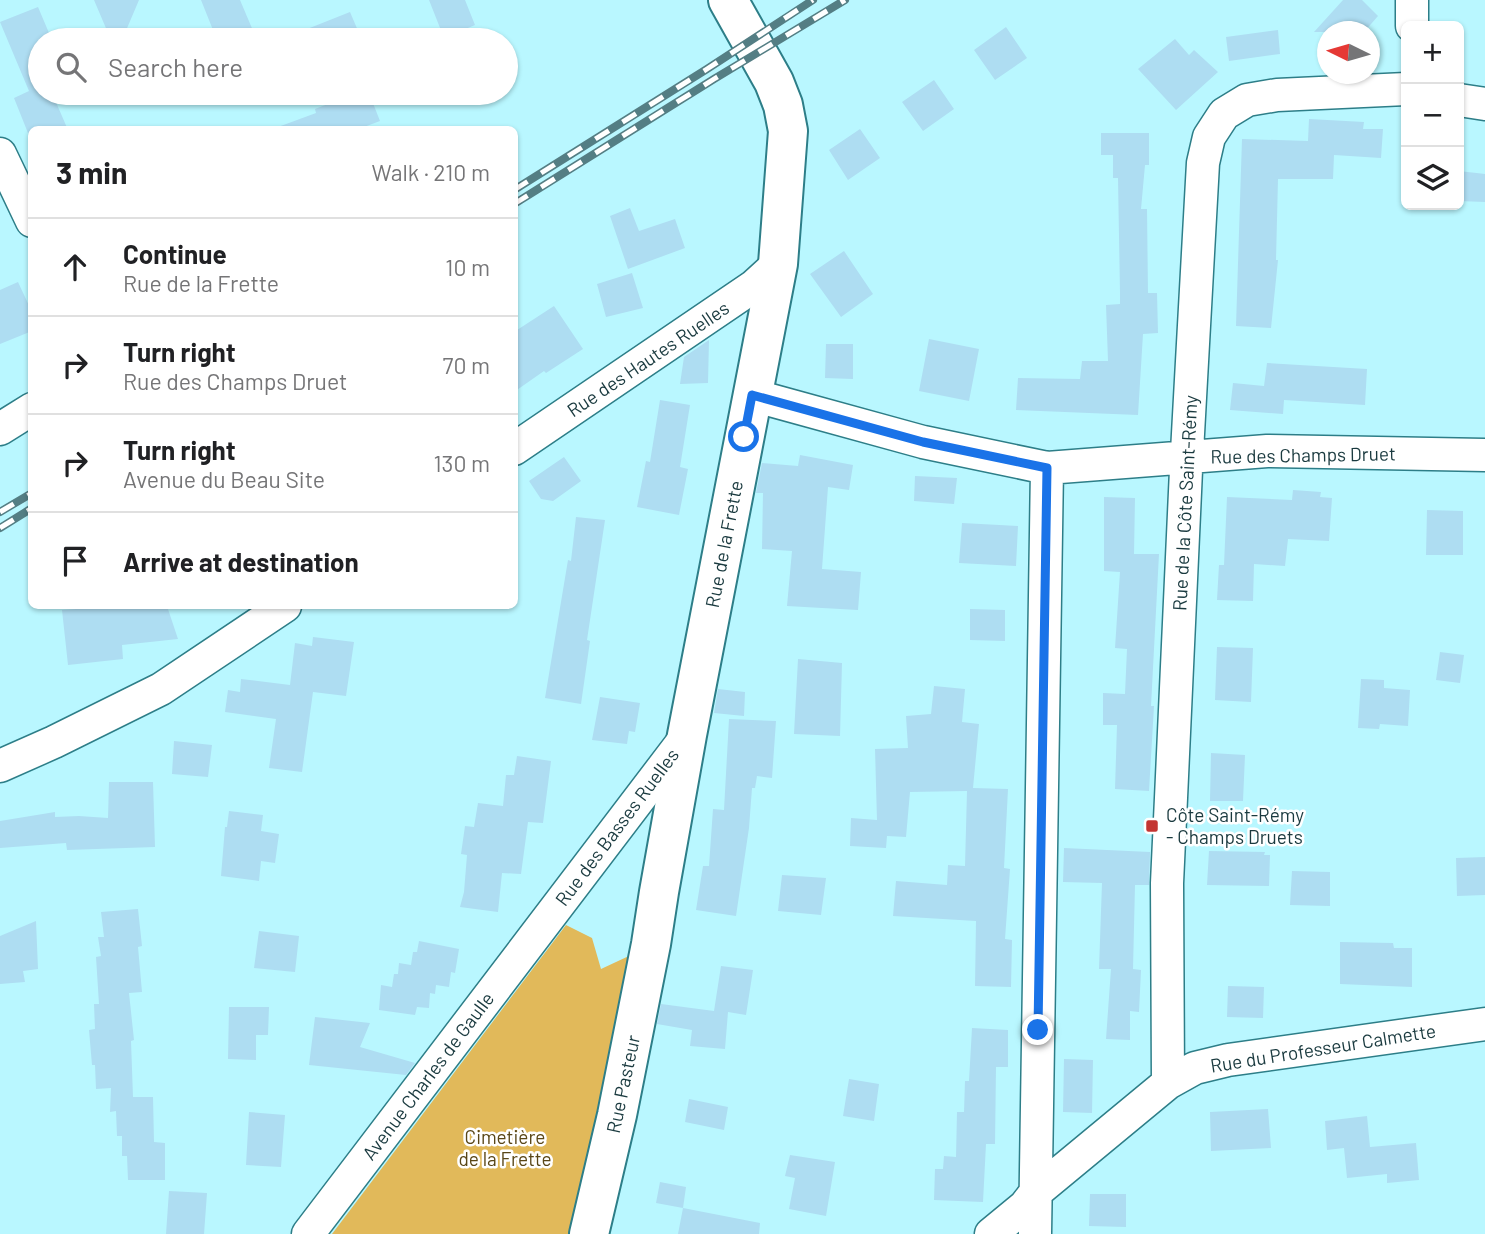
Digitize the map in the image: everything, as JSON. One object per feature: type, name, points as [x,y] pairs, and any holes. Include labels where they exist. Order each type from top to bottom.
[{"type":"street","name":"Rue de la Frette","points":[[652,933],[687,735],[778,264],[788,131],[783,105],[774,82],[728,0]]},
{"type":"street","points":[[1412,0],[1412,21]]},
{"type":"street","name":"Rue de la Côte Saint-Rémy","points":[[1168,1083],[1168,871],[1203,163],[1209,137],[1224,114],[1247,100],[1278,95],[1401,89]]},
{"type":"street","points":[[1464,101],[1485,104]]},
{"type":"street","points":[[0,154],[28,213]]},
{"type":"street","name":"Rue des Hautes Ruelles","points":[[518,446],[754,286],[778,264]]},
{"type":"street","name":"Rue des Champs Druet","points":[[752,395],[923,442],[1047,468],[1267,452],[1485,455]]},
{"type":"street","points":[[0,429],[28,412]]},
{"type":"street","points":[[1035,1234],[1047,468]]},
{"type":"street","points":[[0,766],[161,689],[281,609]]},
{"type":"street","name":"Rue des Basses Ruelles","points":[[547,918],[687,735]]},
{"type":"street","name":"Avenue Charles de Gaulle","points":[[308,1234],[547,918]]},
{"type":"street","name":"Rue Pasteur","points":[[589,1234],[617,1115],[652,933]]},
{"type":"street","name":"Rue du Professeur Calmette","points":[[991,1234],[1025,1206],[1035,1193],[1168,1083],[1195,1068],[1228,1060],[1485,1024]]},
{"type":"green space","name":"Cimetière de la Frette","points":[[566,925],[592,938],[601,969],[631,955],[573,1234],[332,1234]]},
{"type":"building","points":[[94,0],[139,0],[127,28],[106,28]]},
{"type":"building","points":[[201,0],[240,0],[252,28],[212,28]]},
{"type":"building","points":[[429,0],[465,0],[475,25],[468,28],[440,28]]},
{"type":"building","points":[[1343,0],[1362,0],[1378,16],[1374,21],[1324,21]]},
{"type":"building","points":[[38,7],[47,28],[28,28],[28,89],[0,22]]},
{"type":"building","points":[[350,12],[357,28],[310,28]]},
{"type":"building","points":[[1006,27],[1027,58],[995,80],[974,50]]},
{"type":"building","points":[[1278,30],[1280,54],[1229,61],[1226,37]]},
{"type":"building","points":[[1175,39],[1189,55],[1194,50],[1218,72],[1176,110],[1138,69]]},
{"type":"building","points":[[934,80],[954,109],[923,131],[902,102]]},
{"type":"building","points":[[28,91],[28,105],[57,105],[66,126],[28,126],[28,133],[14,98]]},
{"type":"building","points":[[325,105],[374,105],[380,121],[367,126],[281,126],[316,113],[315,109]]},
{"type":"building","points":[[1309,119],[1364,122],[1363,129],[1383,129],[1381,158],[1334,155],[1333,179],[1278,179],[1278,260],[1271,328],[1236,326],[1242,139],[1308,141]]},
{"type":"building","points":[[860,129],[880,158],[848,180],[829,150]]},
{"type":"building","points":[[1101,133],[1149,133],[1149,165],[1145,165],[1141,209],[1147,209],[1148,293],[1157,293],[1158,333],[1143,334],[1138,415],[1016,410],[1018,378],[1080,379],[1082,361],[1108,361],[1106,305],[1120,304],[1118,178],[1113,178],[1113,155],[1101,155]]},
{"type":"building","points":[[1464,172],[1485,174],[1485,202],[1464,201]]},
{"type":"building","points":[[630,208],[639,231],[675,219],[685,248],[628,269],[610,216]]},
{"type":"building","points":[[844,251],[873,294],[841,317],[810,274]]},
{"type":"building","points":[[632,273],[643,308],[606,317],[597,284]]},
{"type":"building","points":[[18,282],[28,303],[28,333],[0,344],[0,290]]},
{"type":"building","points":[[554,306],[583,349],[518,389],[518,329]]},
{"type":"building","points":[[929,339],[979,349],[969,401],[919,391]]},
{"type":"building","points":[[709,340],[708,383],[680,384],[684,357]]},
{"type":"building","points":[[826,344],[853,344],[853,379],[825,378]]},
{"type":"building","points":[[1267,363],[1367,369],[1365,405],[1284,400],[1283,414],[1230,410],[1233,383],[1264,386]]},
{"type":"building","points":[[660,400],[690,405],[680,467],[688,469],[679,515],[637,507],[646,461],[650,462]]},
{"type":"building","points":[[800,455],[853,465],[849,490],[828,487],[822,569],[861,572],[858,610],[787,606],[792,551],[762,549],[763,493],[756,493],[762,463],[798,466]]},
{"type":"building","points":[[564,457],[581,481],[553,501],[541,499],[529,481]]},
{"type":"building","points":[[915,476],[957,478],[954,504],[914,501]]},
{"type":"building","points":[[1293,490],[1321,492],[1320,497],[1332,498],[1329,541],[1288,539],[1285,566],[1254,564],[1253,601],[1217,600],[1219,565],[1224,565],[1227,497],[1292,500]]},
{"type":"building","points":[[1104,497],[1135,498],[1134,554],[1159,554],[1149,791],[1115,789],[1117,725],[1103,725],[1103,693],[1125,694],[1127,649],[1115,648],[1120,572],[1104,571]]},
{"type":"building","points":[[1427,510],[1463,511],[1463,555],[1426,555]]},
{"type":"building","points":[[576,517],[605,520],[587,640],[590,641],[581,704],[545,698],[568,560],[571,561]]},
{"type":"building","points":[[962,523],[1018,526],[1016,566],[959,563]]},
{"type":"building","points":[[168,609],[178,639],[122,645],[123,659],[68,665],[62,610]]},
{"type":"building","points":[[970,609],[1005,610],[1005,641],[970,640]]},
{"type":"building","points":[[313,637],[354,642],[346,696],[313,692],[302,772],[269,768],[276,719],[225,712],[228,690],[240,692],[241,679],[290,685],[295,643],[312,646]]},
{"type":"building","points":[[1217,647],[1253,648],[1251,702],[1215,700]]},
{"type":"building","points":[[1440,652],[1464,655],[1460,683],[1436,680]]},
{"type":"building","points":[[798,659],[842,663],[840,736],[794,734]]},
{"type":"building","points":[[1361,679],[1384,680],[1384,688],[1410,690],[1408,726],[1380,724],[1379,729],[1358,728]]},
{"type":"building","points":[[934,686],[965,689],[962,722],[979,724],[973,788],[1008,789],[1004,868],[1010,869],[1005,939],[1012,940],[1011,987],[975,986],[976,921],[893,916],[896,881],[947,885],[948,865],[965,866],[967,791],[910,792],[906,837],[887,836],[886,848],[850,846],[851,818],[877,820],[875,749],[908,748],[906,716],[931,714]]},
{"type":"building","points":[[718,689],[745,692],[744,716],[714,713]]},
{"type":"building","points":[[600,697],[640,703],[635,732],[629,731],[627,744],[592,740]]},
{"type":"building","points":[[729,719],[776,721],[772,778],[757,776],[755,788],[752,788],[736,916],[696,910],[703,866],[709,866],[713,809],[724,810]]},
{"type":"building","points":[[174,741],[212,745],[208,777],[172,774]]},
{"type":"building","points":[[1211,753],[1245,755],[1243,801],[1210,801]]},
{"type":"building","points":[[517,756],[551,761],[543,823],[528,822],[521,874],[502,873],[498,912],[460,907],[467,855],[461,854],[465,826],[474,827],[478,803],[503,806],[506,775],[514,775]]},
{"type":"building","points":[[109,782],[153,782],[155,847],[67,850],[66,843],[0,848],[0,821],[55,812],[55,817],[108,818]]},
{"type":"building","points":[[229,811],[263,815],[261,831],[279,834],[275,863],[261,861],[259,881],[221,876]]},
{"type":"building","points":[[1064,848],[1150,852],[1149,885],[1135,885],[1133,969],[1141,970],[1139,1012],[1130,1011],[1130,1040],[1106,1039],[1111,969],[1099,969],[1102,883],[1063,882]]},
{"type":"building","points":[[1209,851],[1265,852],[1264,855],[1270,855],[1269,886],[1207,885]]},
{"type":"building","points":[[1485,857],[1485,895],[1457,896],[1456,858]]},
{"type":"building","points":[[1292,871],[1330,872],[1330,906],[1290,905]]},
{"type":"building","points":[[782,875],[826,878],[821,915],[778,911]]},
{"type":"building","points":[[138,909],[142,946],[138,947],[142,992],[129,993],[134,1040],[131,1041],[133,1097],[153,1097],[154,1142],[165,1143],[165,1180],[128,1180],[127,1156],[122,1156],[122,1136],[117,1136],[116,1111],[110,1112],[111,1088],[96,1089],[95,1065],[92,1065],[89,1030],[95,1029],[94,1004],[99,1004],[96,957],[101,956],[98,937],[104,937],[101,912]]},
{"type":"building","points":[[36,921],[38,969],[23,971],[25,982],[0,984],[0,936]]},
{"type":"building","points":[[259,931],[299,936],[295,972],[254,968]]},
{"type":"building","points":[[419,941],[459,949],[455,973],[451,972],[449,987],[436,985],[435,994],[430,993],[429,1008],[417,1007],[415,1015],[379,1010],[381,985],[392,987],[394,974],[398,974],[399,963],[411,965],[413,952],[417,952]]},
{"type":"building","points":[[1340,942],[1393,943],[1394,948],[1412,948],[1412,987],[1340,984]]},
{"type":"building","points":[[721,966],[753,970],[746,1015],[728,1012],[725,1049],[690,1046],[692,1030],[657,1024],[661,1004],[714,1011]]},
{"type":"building","points":[[1228,986],[1264,987],[1263,1018],[1227,1017]]},
{"type":"building","points":[[229,1007],[269,1007],[268,1035],[256,1035],[256,1060],[228,1059]]},
{"type":"building","points":[[315,1017],[370,1023],[360,1047],[415,1063],[406,1075],[309,1065]]},
{"type":"building","points":[[972,1028],[1008,1030],[1008,1067],[996,1067],[995,1144],[986,1144],[983,1202],[934,1200],[935,1169],[943,1169],[944,1156],[956,1157],[957,1112],[964,1112]]},
{"type":"building","points":[[1064,1059],[1093,1060],[1092,1113],[1063,1112]]},
{"type":"building","points":[[849,1079],[879,1084],[874,1121],[843,1116]]},
{"type":"building","points":[[689,1099],[728,1107],[724,1130],[685,1122]]},
{"type":"building","points":[[1268,1109],[1271,1148],[1211,1151],[1210,1112]]},
{"type":"building","points":[[249,1112],[285,1115],[281,1167],[246,1165]]},
{"type":"building","points":[[1367,1116],[1370,1147],[1416,1143],[1419,1180],[1387,1183],[1387,1174],[1347,1178],[1344,1148],[1327,1150],[1325,1121]]},
{"type":"building","points":[[790,1155],[835,1162],[826,1216],[789,1209],[795,1178],[785,1176]]},
{"type":"building","points":[[660,1182],[686,1187],[683,1208],[656,1203]]},
{"type":"building","points":[[169,1191],[207,1193],[204,1234],[166,1234]]},
{"type":"building","points":[[1090,1194],[1126,1194],[1126,1227],[1089,1226]]},
{"type":"building","points":[[683,1208],[760,1223],[759,1234],[678,1234]]},
{"type":"railway","points":[[518,187],[813,0]]},
{"type":"railway","points":[[518,202],[845,0]]},
{"type":"railway","points":[[0,512],[28,495]]},
{"type":"railway","points":[[0,528],[28,510]]},
{"type":"place","name":"Côte Saint-Rémy - Champs Druets","points":[[1152,826]]},
{"type":"route","points":[[744,437],[752,395],[923,442],[1047,468],[1038,1030]]}]
